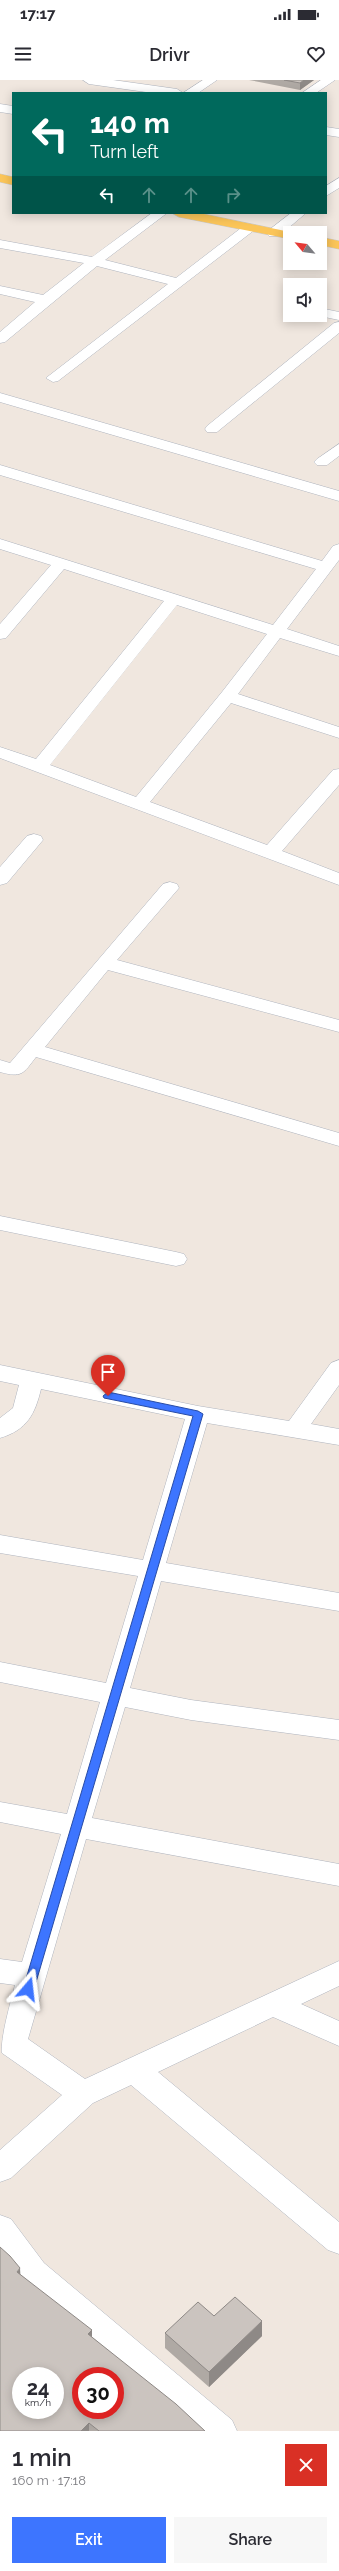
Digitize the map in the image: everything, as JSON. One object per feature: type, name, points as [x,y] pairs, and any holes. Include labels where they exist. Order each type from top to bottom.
[{"type":"main road","points":[[0,178],[12,181]]},
{"type":"main road","points":[[184,214],[283,234]]},
{"type":"main road","points":[[327,242],[339,245]]},
{"type":"street","points":[[89,80],[170,92]]},
{"type":"street","points":[[191,92],[211,80]]},
{"type":"street","points":[[312,90],[330,85]]},
{"type":"street","points":[[0,108],[12,110]]},
{"type":"street","points":[[327,131],[339,133]]},
{"type":"street","points":[[327,191],[337,176]]},
{"type":"street","points":[[0,339],[95,261],[159,214]]},
{"type":"street","points":[[274,232],[298,214]]},
{"type":"street","points":[[53,378],[250,228]]},
{"type":"street","points":[[0,244],[95,261],[179,283]]},
{"type":"street","points":[[0,290],[46,300]]},
{"type":"street","points":[[327,313],[339,316]]},
{"type":"street","points":[[212,429],[339,326]]},
{"type":"street","points":[[0,397],[339,496]]},
{"type":"street","points":[[322,462],[339,449]]},
{"type":"street","points":[[0,470],[326,567]]},
{"type":"street","points":[[0,544],[339,651]]},
{"type":"street","points":[[140,804],[228,696],[339,549]]},
{"type":"street","points":[[0,634],[61,563]]},
{"type":"street","points":[[40,766],[174,599]]},
{"type":"street","points":[[228,696],[339,733]]},
{"type":"street","points":[[0,752],[339,879]]},
{"type":"street","points":[[270,853],[339,774]]},
{"type":"street","points":[[0,879],[34,840]]},
{"type":"street","points":[[0,1066],[15,1070],[104,963],[170,888]]},
{"type":"street","points":[[104,963],[339,1026]]},
{"type":"street","points":[[33,1050],[339,1140]]},
{"type":"street","points":[[0,1223],[176,1258]]},
{"type":"street","points":[[295,1430],[339,1368]]},
{"type":"street","points":[[0,1373],[198,1414],[339,1437]]},
{"type":"street","points":[[0,1430],[24,1412],[32,1380]]},
{"type":"street","points":[[83,2094],[12,2044],[153,1572],[198,1414]]},
{"type":"street","points":[[0,1544],[153,1572],[339,1602]]},
{"type":"street","points":[[0,1672],[116,1693],[191,1710],[339,1730]]},
{"type":"street","points":[[0,1812],[339,1875]]},
{"type":"street","points":[[0,1971],[32,1975]]},
{"type":"street","points":[[0,2168],[83,2094],[339,1973]]},
{"type":"street","points":[[272,2004],[339,2034]]},
{"type":"street","points":[[134,2070],[339,2240]]},
{"type":"street","points":[[0,2229],[33,2273],[221,2431]]},
{"type":"building","points":[[284,80],[304,80],[300,83]]},
{"type":"building","points":[[0,2247],[20,2268],[17,2272],[92,2330],[88,2334],[176,2404],[205,2431],[99,2431],[89,2423],[81,2431],[0,2431]]},
{"type":"building","points":[[235,2297],[262,2321],[209,2372],[165,2333],[198,2302],[214,2316]]},
{"type":"route","points":[[28,1989],[191,1445],[198,1414],[108,1396]]}]
